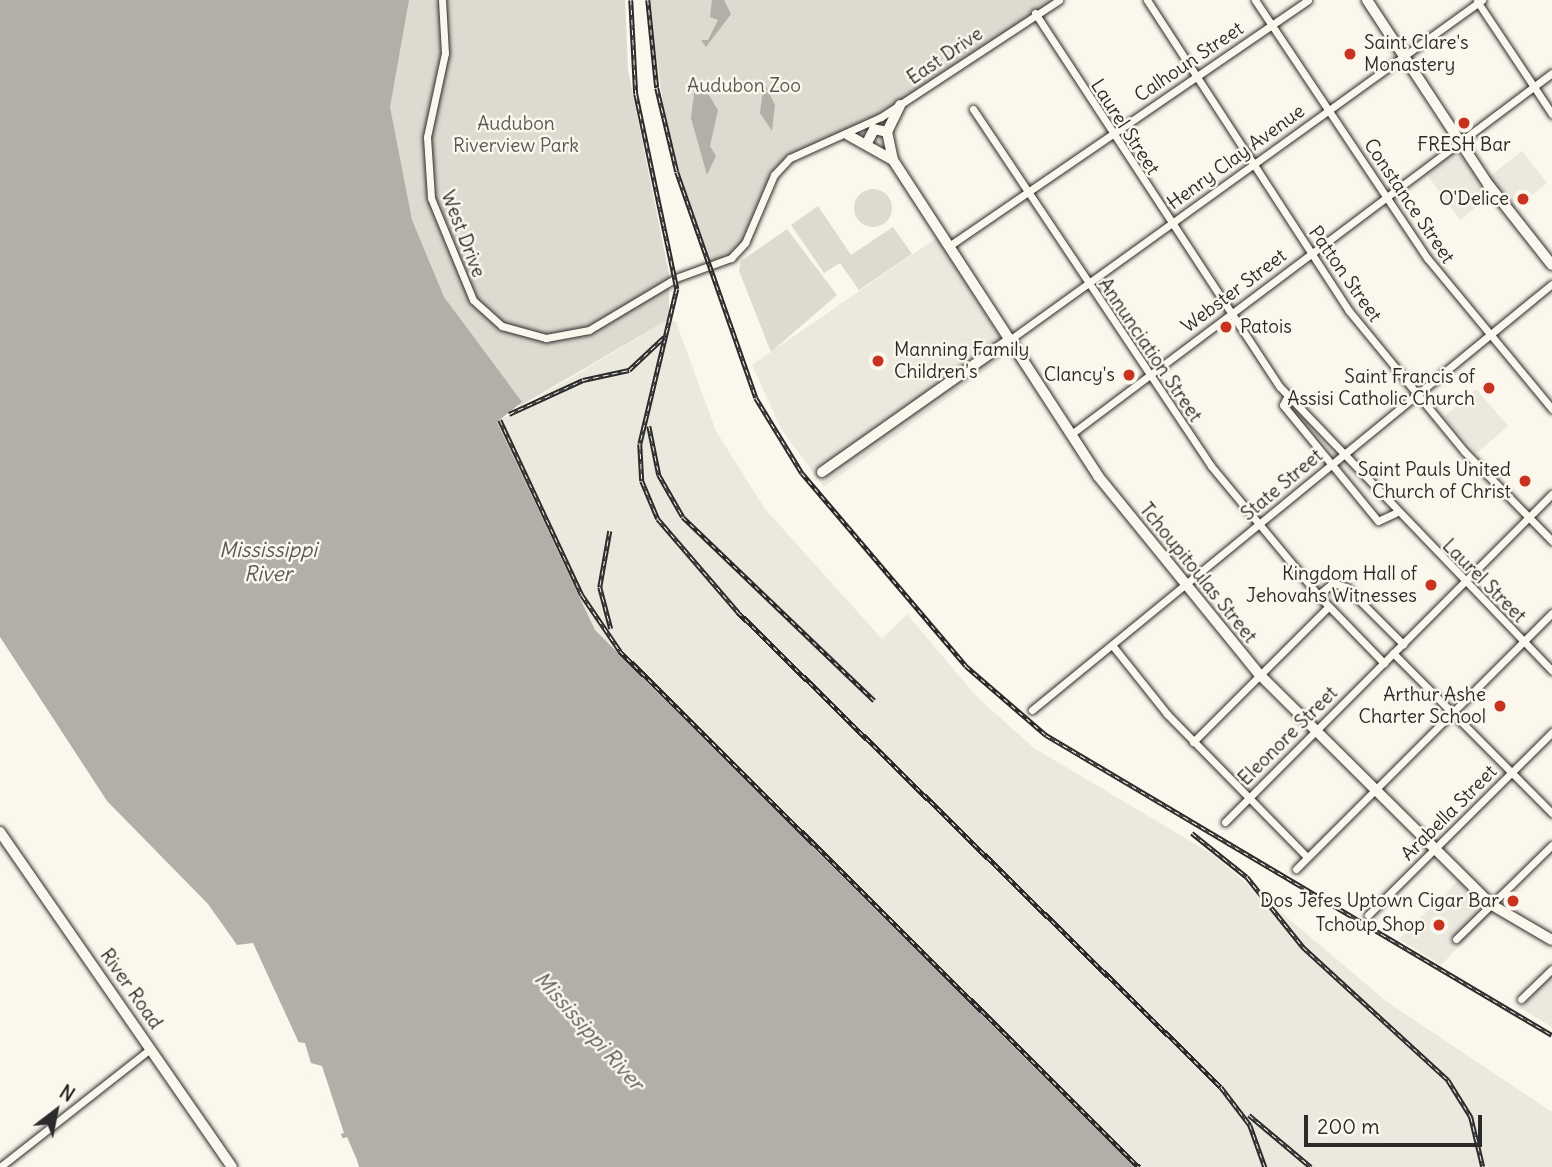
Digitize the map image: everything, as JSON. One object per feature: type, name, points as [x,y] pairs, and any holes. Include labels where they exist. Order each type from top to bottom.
[{"type":"street","name":"West Drive","points":[[442,0],[445,53],[429,114],[427,181],[460,274],[484,312],[523,334],[568,335],[740,250],[781,165],[800,151],[848,135]]},
{"type":"street","name":"East Drive","points":[[848,135],[900,105],[1035,13],[1059,0]]},
{"type":"street","name":"Patton Street","points":[[1146,0],[1310,253],[1418,393],[1552,541]]},
{"type":"street","name":"Constance Street","points":[[1255,0],[1385,198],[1490,335],[1552,409]]},
{"type":"street","name":"Calhoun Street","points":[[948,246],[1308,0]]},
{"type":"street","points":[[1367,0],[1459,142],[1552,265]]},
{"type":"street","points":[[1479,1],[1552,114]]},
{"type":"street","name":"Henry Clay Avenue","points":[[1008,341],[1479,1]]},
{"type":"street","name":"Laurel Street","points":[[1035,13],[1170,225],[1229,314],[1288,395],[1345,453],[1395,513],[1552,671]]},
{"type":"street","name":"Webster Street","points":[[1070,435],[1552,73]]},
{"type":"street","points":[[869,141],[874,129],[887,132],[900,105]]},
{"type":"street","name":"Annunciation Street","points":[[973,109],[1146,377],[1259,524],[1318,595],[1384,663]]},
{"type":"street","name":"Tchoupitoulas Street","points":[[887,132],[893,160]]},
{"type":"street","name":"Tchoupitoulas Street","points":[[848,135],[869,141],[893,160],[1070,435],[1185,585],[1259,674],[1492,905],[1552,940]]},
{"type":"street","name":"State Street","points":[[1032,710],[1552,284]]},
{"type":"street","points":[[822,472],[1008,341]]},
{"type":"street","name":"Laurel Street","points":[[1288,395],[1283,405],[1378,521],[1395,513]]},
{"type":"street","name":"Eleonore Street","points":[[1225,822],[1552,495]]},
{"type":"street","points":[[1318,595],[1333,583],[1346,587],[1403,643]]},
{"type":"street","points":[[1193,742],[1328,607]]},
{"type":"street","points":[[1296,869],[1552,613]]},
{"type":"street","points":[[1112,645],[1193,742],[1307,857]]},
{"type":"street","points":[[1393,653],[1552,813]]},
{"type":"street","name":"Arabella Street","points":[[1368,915],[1552,732]]},
{"type":"street","name":"River Road","points":[[0,832],[232,1167]]},
{"type":"street","points":[[1456,939],[1552,845]]},
{"type":"street","points":[[1521,999],[1552,969]]},
{"type":"street","points":[[0,1167],[150,1049]]},
{"type":"shaded area","points":[[1456,149],[1481,183],[1522,151],[1547,183],[1515,208],[1500,188],[1460,220],[1425,172]]},
{"type":"shaded area","name":"Manning Family Children's","points":[[938,237],[1010,353],[824,487],[781,429],[752,365]]},
{"type":"shaded area","points":[[669,319],[676,322],[716,431],[765,509],[882,639],[907,614],[976,696],[1034,748],[1212,854],[1386,1001],[1552,1112],[1552,1167],[1135,1167],[595,630],[497,422]]},
{"type":"shaded area","points":[[1476,389],[1508,426],[1476,454],[1444,417]]},
{"type":"shaded area","points":[[1459,880],[1494,911],[1441,965],[1399,939]]},
{"type":"shaded area","points":[[1552,972],[1552,1027],[1518,1007]]},
{"type":"green space","name":"Audubon Riverview Park","points":[[409,0],[625,0],[628,70],[669,274],[669,319],[520,406],[471,372],[363,117]]},
{"type":"green space","name":"Audubon Zoo","points":[[648,0],[1060,0],[870,123],[808,147],[774,175],[745,243],[731,258],[708,266],[668,137]]},
{"type":"green space","points":[[873,189],[886,195],[892,208],[886,221],[873,227],[860,221],[854,208],[860,195]]},
{"type":"green space","points":[[818,206],[851,255],[893,227],[912,254],[859,290],[840,263],[824,273],[791,225]]},
{"type":"green space","points":[[787,229],[837,295],[771,352],[739,271],[741,261]]},
{"type":"water","name":"Mississippi River","points":[[0,0],[409,0],[390,107],[412,220],[444,297],[522,402],[497,422],[595,630],[1135,1167],[356,1167],[253,943],[237,945],[208,904],[107,801],[0,637]]},
{"type":"water","points":[[712,0],[724,0],[731,14],[706,47],[701,40],[708,40],[718,20],[710,17]]},
{"type":"water","points":[[701,82],[718,110],[710,146],[716,156],[707,175],[691,118],[695,86]]},
{"type":"water","points":[[764,82],[775,105],[772,131],[760,113]]},
{"type":"pier","points":[[295,1042],[305,1043],[311,1063],[322,1066],[344,1133],[336,1135]]},
{"type":"pier","points":[[347,1137],[359,1167],[352,1167],[338,1140]]},
{"type":"railway","points":[[631,0],[636,94],[677,289],[640,444],[642,481],[658,519],[738,612],[1221,1087],[1250,1125],[1265,1167]]},
{"type":"railway","points":[[648,0],[657,88],[677,172],[756,398],[802,473],[966,666],[1046,735],[1552,1035]]},
{"type":"railway","points":[[509,414],[583,380],[629,370],[664,337]]},
{"type":"railway","points":[[500,420],[582,595],[620,651],[1139,1167]]},
{"type":"railway","points":[[649,426],[659,475],[683,517],[874,700]]},
{"type":"railway","points":[[610,531],[600,587],[611,629]]},
{"type":"railway","points":[[1192,833],[1247,877],[1303,947],[1448,1080],[1471,1117],[1483,1167]]},
{"type":"railway","points":[[1249,1115],[1311,1167]]},
{"type":"place","name":"Saint Clare's Monastery","points":[[1350,54]]},
{"type":"place","name":"FRESH Bar","points":[[1464,123]]},
{"type":"place","name":"O'Delice","points":[[1523,199]]},
{"type":"place","name":"Patois","points":[[1226,327]]},
{"type":"place","name":"Manning Family Children's","points":[[878,361]]},
{"type":"place","name":"Clancy's","points":[[1129,375]]},
{"type":"place","name":"Saint Francis of Assisi Catholic Church","points":[[1489,388]]},
{"type":"place","name":"Saint Pauls United Church of Christ","points":[[1525,481]]},
{"type":"place","name":"Kingdom Hall of Jehovahs Witnesses","points":[[1431,585]]},
{"type":"place","name":"Arthur Ashe Charter School","points":[[1500,706]]},
{"type":"place","name":"Dos Jefes Uptown Cigar Bar","points":[[1513,901]]},
{"type":"place","name":"Tchoup Shop","points":[[1439,925]]}]
